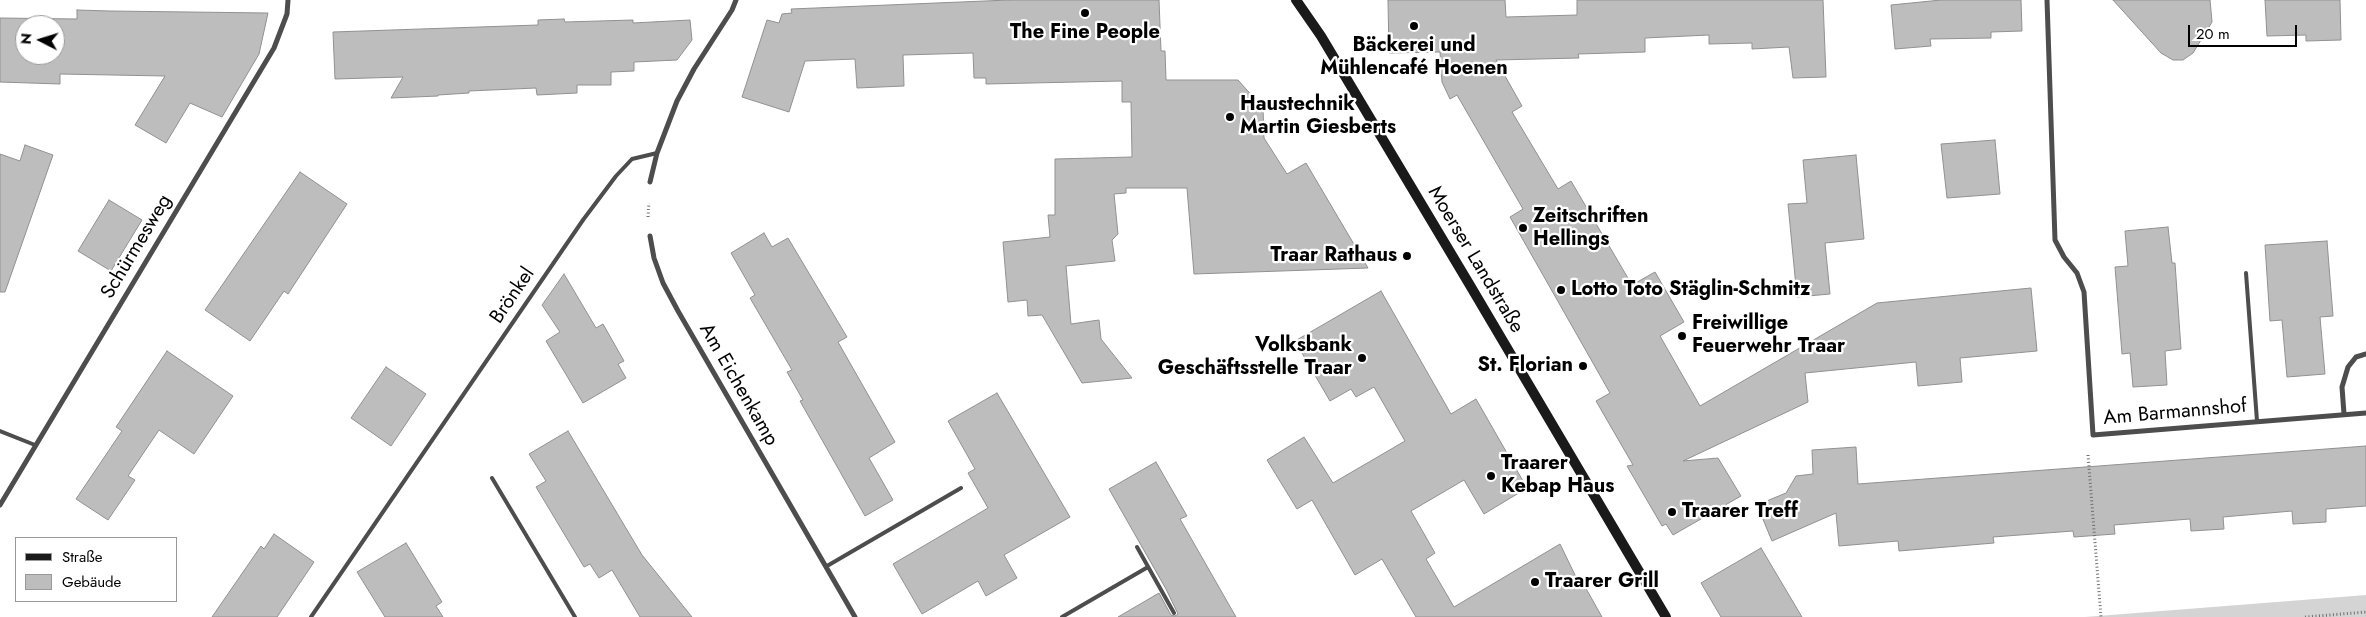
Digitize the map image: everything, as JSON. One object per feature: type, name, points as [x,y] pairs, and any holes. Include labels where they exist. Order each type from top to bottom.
[{"type":"main road","name":"Moerser Landstraße","points":[[1296,0],[1321,36],[1472,287],[1666,617]]},
{"type":"street","name":"Schürmesweg","points":[[0,505],[274,48],[287,14],[288,0]]},
{"type":"street","points":[[650,182],[657,153],[677,101],[694,69],[732,10],[736,0]]},
{"type":"street","name":"Am Barmannshof","points":[[2048,0],[2054,240],[2064,257],[2077,273],[2084,292],[2093,435],[2366,413]]},
{"type":"street","name":"Am Eichenkamp","points":[[650,236],[654,258],[662,283],[855,617]]},
{"type":"street","points":[[2344,414],[2342,387],[2348,367],[2356,357],[2366,354]]},
{"type":"lane","name":"Brönkel","points":[[311,617],[582,220],[616,176],[632,159],[657,153]]},
{"type":"lane","points":[[2246,273],[2257,421]]},
{"type":"lane","points":[[0,431],[35,445]]},
{"type":"lane","points":[[492,478],[575,617]]},
{"type":"lane","points":[[827,566],[961,488]]},
{"type":"lane","points":[[1137,547],[1174,613]]},
{"type":"lane","points":[[1062,617],[1148,567]]},
{"type":"path","points":[[650,182],[648,212],[650,236]]},
{"type":"path","points":[[2093,435],[2087,452],[2101,617]]},
{"type":"path","points":[[2305,617],[2366,612]]},
{"type":"shaded area","points":[[2366,595],[2366,617],[2085,617]]},
{"type":"building","points":[[1009,0],[1159,0],[1161,51],[1165,51],[1166,80],[1238,80],[1263,108],[1264,138],[1287,174],[1306,163],[1368,268],[1194,274],[1187,188],[1126,188],[1126,193],[1114,194],[1118,234],[1112,240],[1115,261],[1066,266],[1071,324],[1099,320],[1101,339],[1132,378],[1082,383],[1042,315],[1028,316],[1027,300],[1008,302],[1003,242],[1050,237],[1048,215],[1055,215],[1055,159],[1132,157],[1131,102],[1122,102],[1122,81],[986,84],[986,78],[974,78],[973,53],[903,55],[904,86],[857,88],[855,59],[805,61],[789,112],[742,97],[767,20],[779,23],[782,14],[792,13],[791,9]]},
{"type":"building","points":[[1388,0],[1505,0],[1506,17],[1577,15],[1577,0],[1823,0],[1826,77],[1793,78],[1789,47],[1752,49],[1752,43],[1709,44],[1709,35],[1645,38],[1645,52],[1578,54],[1579,58],[1496,60],[1522,106],[1512,112],[1558,189],[1571,181],[1632,285],[1655,272],[1684,322],[1660,336],[1700,406],[1877,303],[2031,288],[2037,351],[1960,358],[1962,382],[1918,386],[1916,362],[1805,373],[1808,402],[1683,461],[1718,458],[1741,496],[1673,535],[1666,524],[1662,526],[1627,466],[1633,465],[1596,401],[1610,393],[1510,217],[1523,209],[1457,95],[1450,99],[1442,82],[1440,52],[1389,53]]},
{"type":"building","points":[[1941,0],[2021,0],[2022,31],[1991,32],[1991,38],[1930,39],[1931,46],[1895,49],[1891,5]]},
{"type":"building","points":[[2113,0],[2210,0],[2212,22],[2193,53],[2183,60],[2173,60],[2161,53]]},
{"type":"building","points":[[2265,0],[2340,0],[2341,40],[2306,41],[2306,35],[2267,36]]},
{"type":"building","points":[[77,10],[268,13],[259,54],[222,117],[190,103],[166,143],[135,125],[165,76],[60,74],[60,84],[0,82],[0,18],[15,18],[15,65],[65,65],[65,19],[77,19]]},
{"type":"building","points":[[564,19],[565,22],[633,20],[633,23],[690,20],[692,40],[677,60],[634,62],[634,71],[611,72],[611,85],[577,85],[577,93],[537,95],[536,88],[469,91],[469,93],[438,96],[391,98],[403,77],[335,79],[333,32],[538,25],[538,20]]},
{"type":"building","points":[[1995,140],[2000,194],[1947,198],[1941,144]]},
{"type":"building","points":[[25,145],[53,155],[5,292],[0,292],[0,154],[20,161]]},
{"type":"building","points":[[1856,155],[1864,239],[1825,243],[1830,294],[1797,297],[1788,204],[1807,203],[1803,160]]},
{"type":"building","points":[[300,172],[347,204],[288,294],[284,291],[250,341],[205,310]]},
{"type":"building","points":[[109,200],[142,220],[111,271],[78,251]]},
{"type":"building","points":[[2168,227],[2172,263],[2175,263],[2181,349],[2165,351],[2167,385],[2133,387],[2130,353],[2122,354],[2115,267],[2128,266],[2125,231]]},
{"type":"building","points":[[764,233],[772,247],[788,238],[847,337],[838,342],[895,442],[869,458],[893,500],[865,516],[800,401],[803,400],[787,372],[792,370],[750,298],[755,295],[731,253]]},
{"type":"building","points":[[2327,241],[2333,316],[2320,317],[2325,374],[2287,377],[2282,320],[2270,321],[2265,245]]},
{"type":"building","points":[[564,274],[596,328],[603,324],[624,361],[618,364],[626,378],[583,403],[546,341],[560,332],[542,305]]},
{"type":"building","points":[[1381,291],[1451,414],[1476,399],[1527,488],[1484,514],[1464,480],[1411,511],[1435,553],[1426,559],[1454,607],[1560,544],[1576,577],[1579,576],[1602,617],[1416,617],[1382,559],[1355,575],[1312,500],[1297,509],[1267,460],[1304,437],[1333,483],[1405,441],[1374,387],[1356,397],[1351,389],[1330,401],[1295,341]]},
{"type":"building","points":[[167,351],[233,396],[194,454],[159,430],[128,476],[135,480],[108,520],[76,499],[122,431],[116,427]]},
{"type":"building","points":[[386,367],[426,394],[391,446],[351,418]]},
{"type":"building","points":[[997,393],[1070,517],[1004,555],[1017,578],[986,596],[978,581],[922,614],[893,564],[988,508],[968,473],[975,469],[948,421]]},
{"type":"building","points":[[568,431],[642,555],[692,617],[640,617],[612,570],[599,578],[590,564],[584,567],[536,487],[546,481],[529,454]]},
{"type":"building","points":[[2366,446],[2366,506],[2326,509],[2326,522],[2293,524],[2292,511],[2223,517],[2224,529],[2191,531],[2190,519],[2114,525],[2115,534],[2074,537],[2073,531],[1993,537],[1994,543],[1899,551],[1898,541],[1839,546],[1836,513],[1772,541],[1757,505],[1786,493],[1796,476],[1813,474],[1812,450],[1856,447],[1858,484]]},
{"type":"building","points":[[1156,462],[1187,516],[1180,519],[1236,617],[1118,617],[1159,593],[1171,615],[1175,616],[1178,614],[1166,589],[1109,489]]},
{"type":"building","points":[[274,534],[314,562],[277,617],[212,617],[261,546],[264,549]]},
{"type":"building","points":[[406,543],[442,602],[436,606],[443,617],[385,617],[357,572]]},
{"type":"building","points":[[1761,548],[1802,617],[1721,617],[1701,583]]},
{"type":"place","name":"The Fine People","points":[[1085,13]]},
{"type":"place","name":"Bäckerei und Mühlencafé Hoenen","points":[[1414,26]]},
{"type":"place","name":"Haustechnik Martin Giesberts","points":[[1230,117]]},
{"type":"place","name":"Zeitschriften Hellings","points":[[1523,228]]},
{"type":"place","name":"Traar Rathaus","points":[[1407,256]]},
{"type":"place","name":"Lotto Toto Stäglin-Schmitz","points":[[1561,290]]},
{"type":"place","name":"Freiwillige Feuerwehr Traar","points":[[1682,336]]},
{"type":"place","name":"Volksbank Geschäftsstelle Traar","points":[[1362,358]]},
{"type":"place","name":"St. Florian","points":[[1583,366]]},
{"type":"place","name":"Traarer Kebap Haus","points":[[1491,476]]},
{"type":"place","name":"Traarer Treff","points":[[1672,512]]},
{"type":"place","name":"Traarer Grill","points":[[1535,582]]}]
